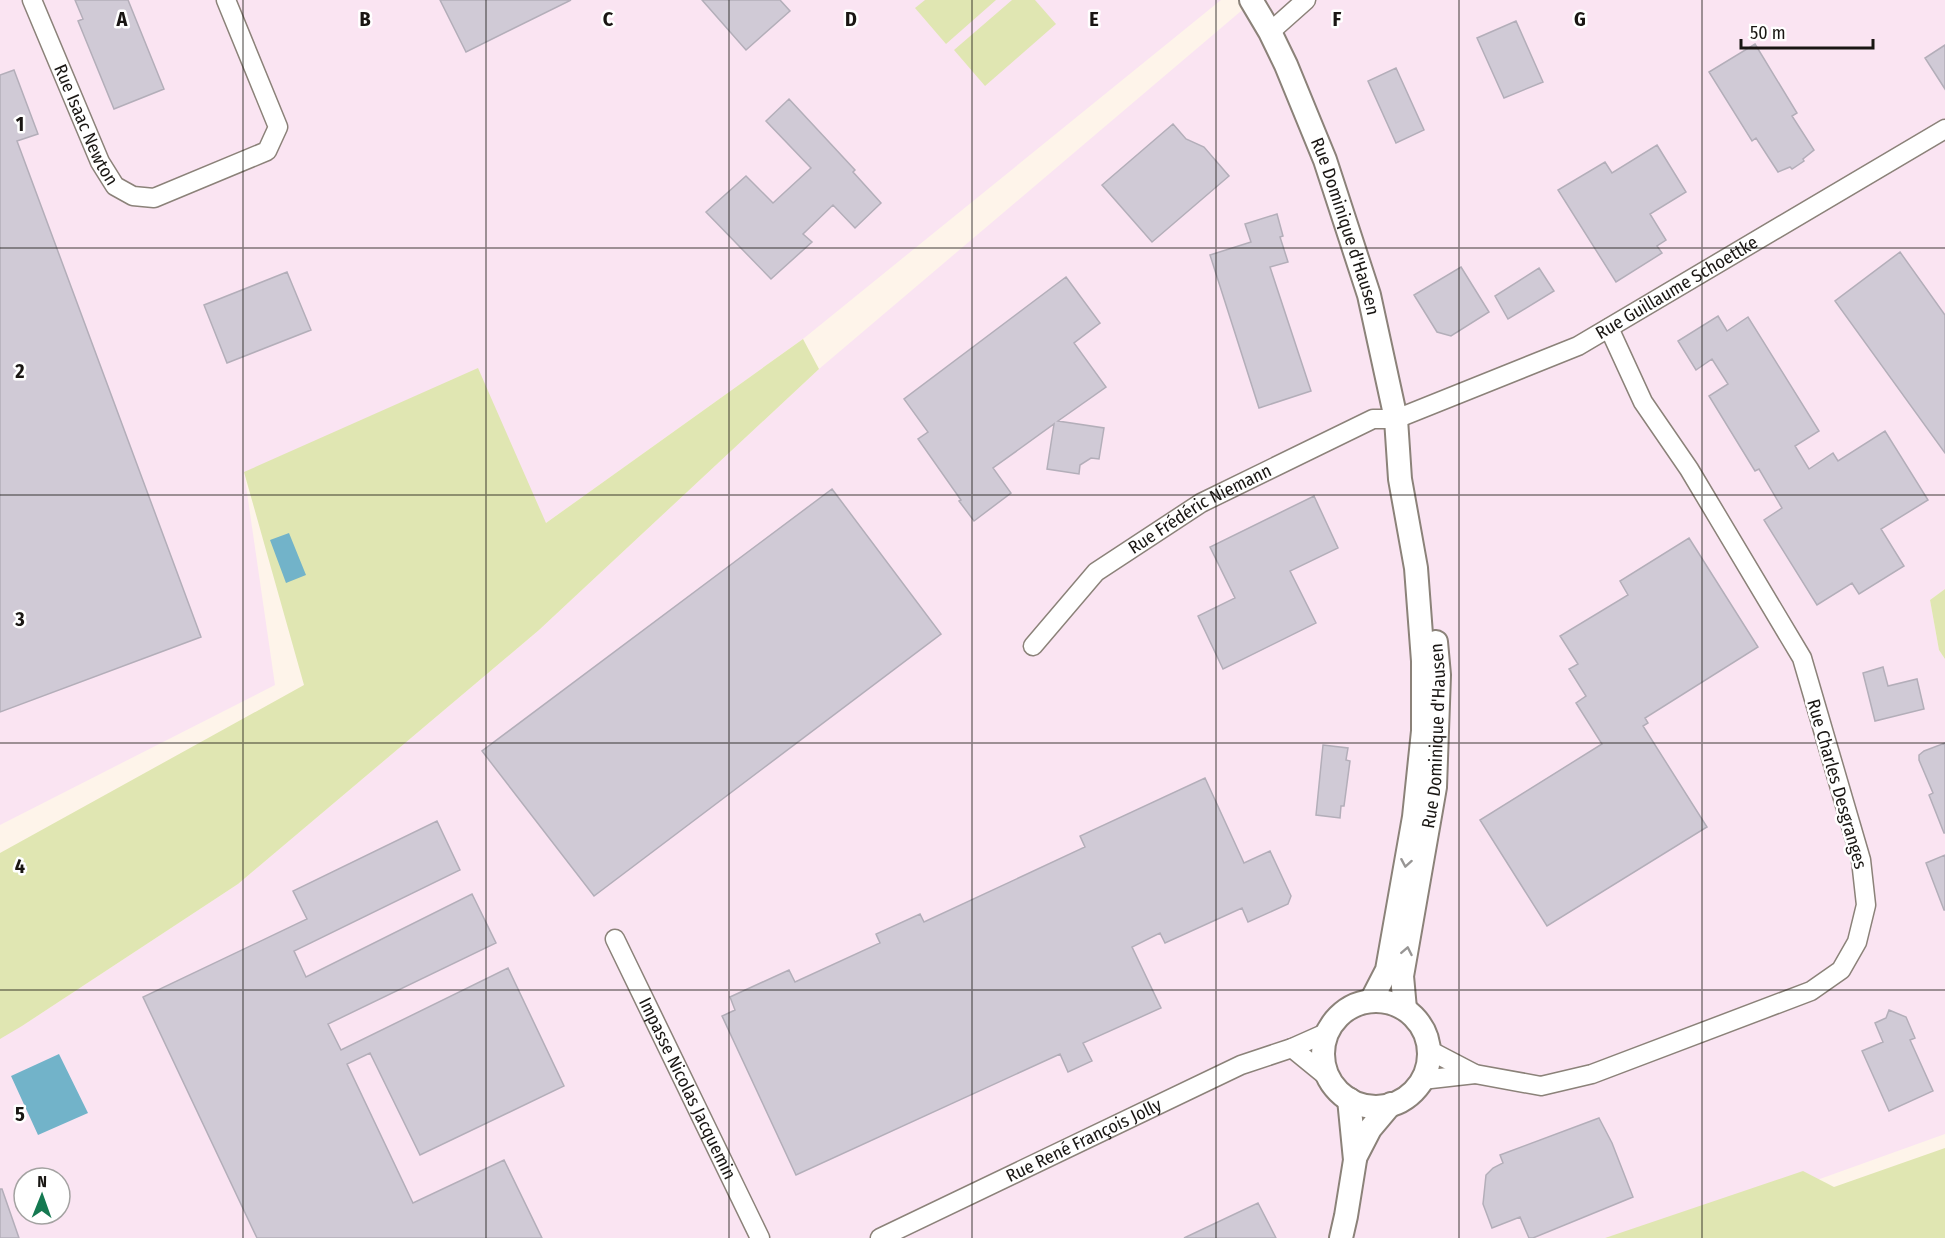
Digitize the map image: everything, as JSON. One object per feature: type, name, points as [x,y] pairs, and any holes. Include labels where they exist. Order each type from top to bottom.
[{"type":"street","name":"Rue Isaac Newton","points":[[32,0],[100,162],[115,186],[133,196],[154,198],[267,151],[278,127],[226,0]]},
{"type":"street","name":"Rue Dominique d'Hausen","points":[[1251,0],[1270,32],[1304,107],[1344,214],[1369,295],[1397,424],[1413,468],[1434,609],[1439,675],[1435,787],[1402,976],[1405,1009]]},
{"type":"street","points":[[1270,32],[1306,0]]},
{"type":"street","name":"Rue Guillaume Schoettke","points":[[1397,424],[1578,346],[1945,129]]},
{"type":"street","name":"Rue Charles Desgranges","points":[[1422,1080],[1475,1074],[1541,1086],[1592,1074],[1811,991],[1841,970],[1857,942],[1866,905],[1861,860],[1802,658],[1689,469],[1643,402],[1609,328]]},
{"type":"street","name":"Rue Frédéric Niemann","points":[[1033,646],[1096,572],[1201,503],[1373,419],[1397,424]]},
{"type":"street","name":"Rue Dominique d'Hausen","points":[[1371,1001],[1387,970],[1414,817],[1423,731],[1423,661],[1416,568],[1400,479],[1397,424]]},
{"type":"street","name":"Impasse Nicolas Jacquemin","points":[[615,939],[760,1238]]},
{"type":"street","points":[[1371,1001],[1388,1002],[1405,1009],[1417,1020],[1425,1034],[1429,1050],[1428,1065],[1422,1080],[1403,1099],[1391,1104],[1363,1105],[1349,1099],[1330,1079],[1324,1064],[1324,1048],[1328,1032],[1345,1011],[1357,1004],[1371,1001]]},
{"type":"street","name":"Rue René François Jolly","points":[[880,1238],[1241,1065],[1292,1048],[1328,1032]]},
{"type":"street","points":[[1292,1048],[1330,1079]]},
{"type":"street","name":"Rue Charles Desgranges","points":[[1429,1050],[1475,1074]]},
{"type":"street","points":[[1341,1238],[1355,1160],[1349,1099]]},
{"type":"street","points":[[1355,1160],[1370,1129],[1391,1104]]},
{"type":"shaded area","points":[[0,0],[1221,0],[803,339],[546,523],[244,472],[275,685],[0,825]]},
{"type":"shaded area","points":[[1254,0],[1945,0],[1945,589],[1930,600],[1939,650],[1945,659],[1945,1134],[1656,1238],[0,1238],[0,1034],[22,1026],[238,884],[539,630],[819,369]]},
{"type":"green space","points":[[925,0],[996,0],[946,44],[915,8]]},
{"type":"green space","points":[[1012,0],[1035,0],[1056,24],[985,86],[954,50]]},
{"type":"green space","points":[[803,339],[819,369],[539,630],[238,884],[0,1039],[0,853],[304,685],[244,472],[478,368],[546,523]]},
{"type":"green space","points":[[1945,589],[1945,659],[1939,650],[1930,600]]},
{"type":"green space","points":[[1945,1148],[1945,1238],[1605,1238],[1803,1171],[1834,1187]]},
{"type":"water","points":[[289,533],[306,575],[286,583],[270,540]]},
{"type":"water","points":[[59,1054],[88,1113],[38,1135],[11,1076]]},
{"type":"building","points":[[75,0],[128,0],[164,89],[114,109],[78,21],[83,19]]},
{"type":"building","points":[[440,0],[571,0],[466,52]]},
{"type":"building","points":[[702,0],[780,0],[790,11],[746,50]]},
{"type":"building","points":[[1516,21],[1543,82],[1504,98],[1477,38]]},
{"type":"building","points":[[1755,44],[1797,113],[1792,116],[1814,150],[1792,169],[1790,167],[1778,172],[1756,138],[1752,141],[1709,72]]},
{"type":"building","points":[[1945,45],[1945,89],[1925,58]]},
{"type":"building","points":[[1396,68],[1424,130],[1396,143],[1368,81]]},
{"type":"building","points":[[14,70],[38,134],[17,141],[201,637],[0,712],[0,75]]},
{"type":"building","points":[[789,99],[855,170],[853,172],[881,203],[855,228],[833,205],[803,234],[812,242],[771,279],[706,212],[746,176],[773,203],[811,168],[766,121]]},
{"type":"building","points":[[1173,124],[1186,139],[1204,147],[1229,176],[1152,242],[1102,185]]},
{"type":"building","points":[[1657,145],[1686,192],[1650,214],[1666,240],[1657,246],[1662,253],[1616,282],[1558,190],[1605,162],[1612,173]]},
{"type":"building","points":[[1277,214],[1283,236],[1280,237],[1288,262],[1270,267],[1311,391],[1259,408],[1210,255],[1251,242],[1245,224]]},
{"type":"building","points":[[1900,252],[1945,315],[1945,453],[1835,301]]},
{"type":"building","points":[[1461,267],[1489,312],[1451,336],[1437,332],[1414,295]]},
{"type":"building","points":[[1539,268],[1554,291],[1508,319],[1495,296]]},
{"type":"building","points":[[287,272],[311,330],[227,363],[204,305]]},
{"type":"building","points":[[1066,277],[1100,323],[1074,343],[1106,387],[1058,421],[1104,428],[1099,459],[1091,458],[1080,465],[1079,474],[1047,469],[1054,424],[993,468],[1011,493],[974,521],[918,439],[928,432],[904,399]]},
{"type":"building","points":[[1718,316],[1727,331],[1748,317],[1819,431],[1795,446],[1809,469],[1833,453],[1838,461],[1885,431],[1928,500],[1881,529],[1904,566],[1859,594],[1852,583],[1817,605],[1764,520],[1782,508],[1759,469],[1755,471],[1709,396],[1728,384],[1712,359],[1696,370],[1678,341]]},
{"type":"building","points":[[832,489],[941,634],[594,896],[482,751]]},
{"type":"building","points":[[1314,496],[1338,548],[1290,571],[1316,623],[1223,669],[1198,616],[1235,598],[1210,547]]},
{"type":"building","points":[[1689,538],[1758,647],[1645,718],[1648,723],[1643,726],[1707,827],[1547,926],[1480,820],[1602,744],[1576,703],[1586,696],[1569,669],[1578,664],[1560,636],[1628,595],[1620,581]]},
{"type":"building","points":[[1883,667],[1888,686],[1917,679],[1924,709],[1875,721],[1863,673]]},
{"type":"building","points":[[1945,743],[1944,833],[1929,795],[1933,793],[1919,755]]},
{"type":"building","points":[[1323,745],[1348,748],[1346,760],[1350,761],[1344,806],[1341,806],[1340,818],[1316,815]]},
{"type":"building","points":[[1205,778],[1244,863],[1270,851],[1291,896],[1288,904],[1248,922],[1242,908],[1165,943],[1160,933],[1132,947],[1161,1008],[1083,1043],[1092,1061],[1068,1072],[1060,1054],[796,1175],[722,1016],[735,1010],[730,997],[789,970],[795,982],[880,943],[876,934],[920,914],[924,922],[1085,847],[1080,836]]},
{"type":"building","points":[[437,821],[460,870],[294,951],[306,977],[472,894],[496,943],[328,1024],[341,1050],[508,968],[564,1086],[420,1155],[370,1053],[347,1064],[413,1203],[504,1160],[542,1238],[257,1238],[143,997],[307,919],[293,891]]},
{"type":"building","points":[[1945,855],[1945,910],[1944,910],[1926,863]]},
{"type":"building","points":[[1889,1010],[1906,1017],[1915,1038],[1910,1040],[1933,1091],[1889,1111],[1862,1051],[1883,1042],[1875,1023],[1886,1018]]},
{"type":"building","points":[[1599,1118],[1612,1143],[1633,1197],[1533,1238],[1529,1238],[1520,1217],[1492,1228],[1483,1204],[1486,1175],[1503,1163],[1500,1155]]},
{"type":"building","points":[[0,1189],[2,1189],[12,1218],[12,1226],[15,1226],[19,1238],[0,1238]]},
{"type":"building","points":[[1258,1203],[1276,1238],[1184,1238]]}]
